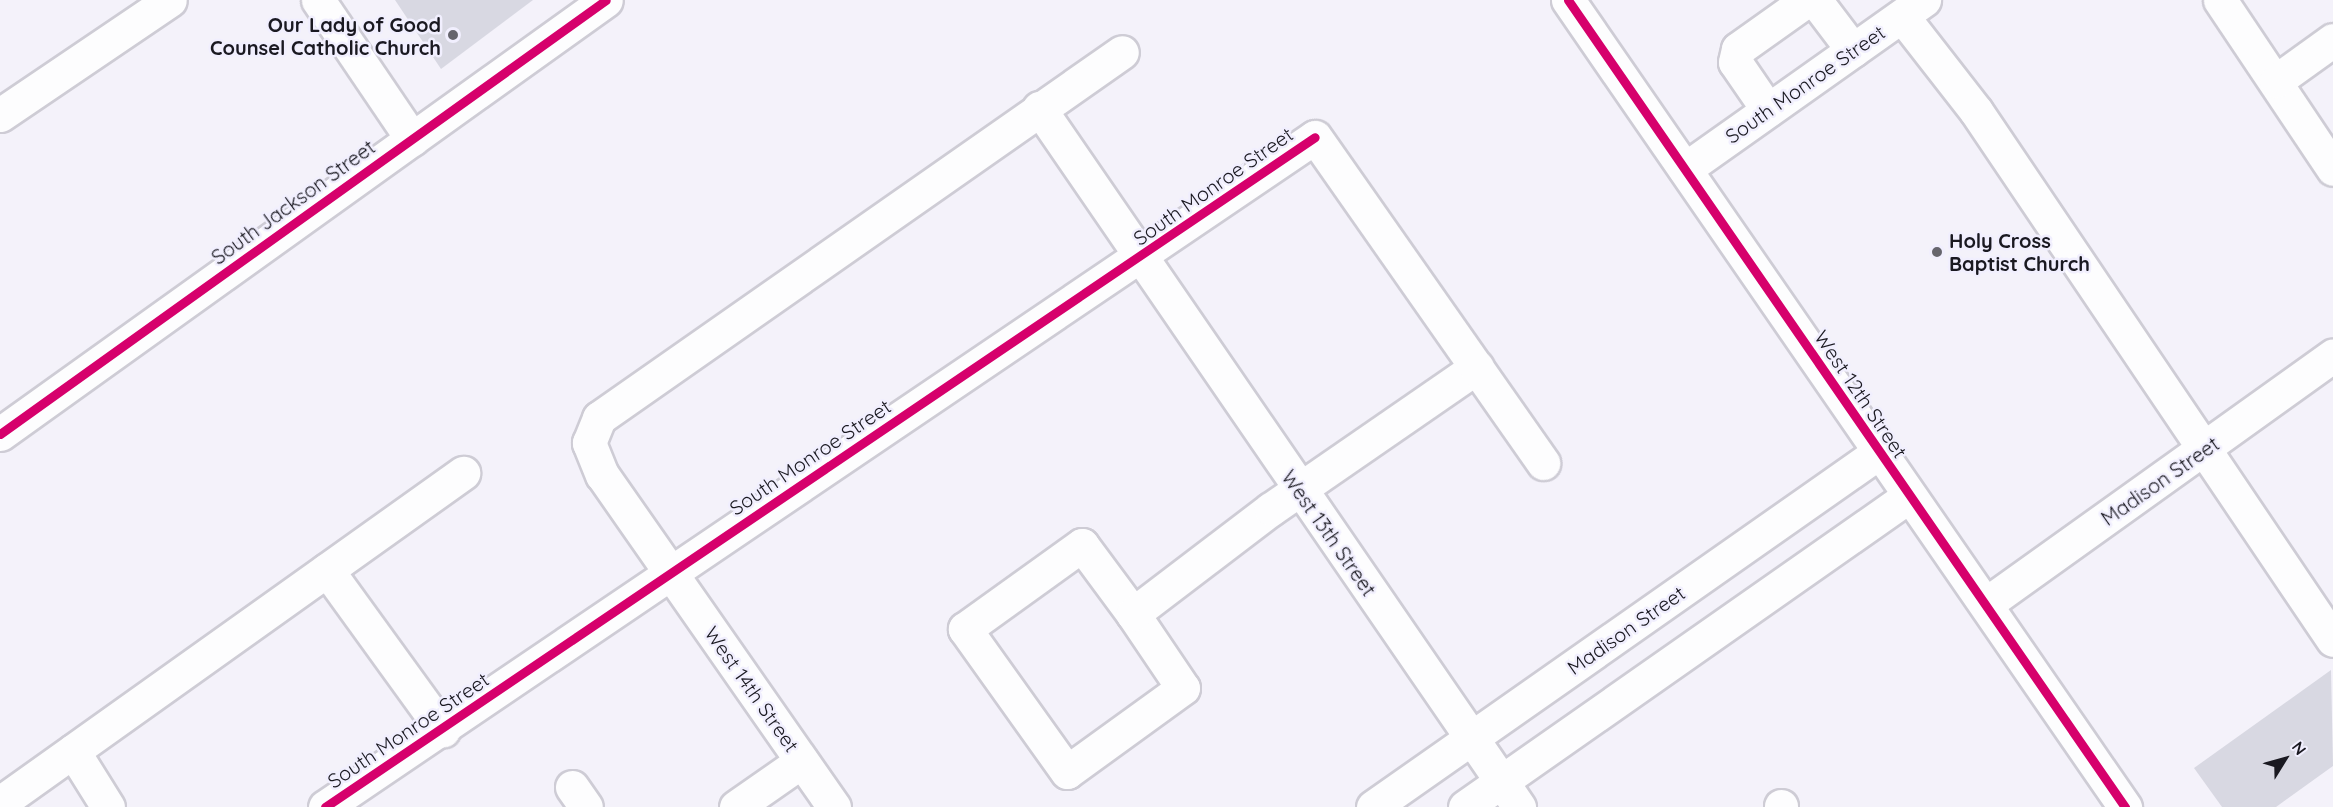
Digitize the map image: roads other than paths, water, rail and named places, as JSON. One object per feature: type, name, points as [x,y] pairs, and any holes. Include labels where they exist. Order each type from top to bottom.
[{"type":"street","points":[[0,115],[170,0]]},
{"type":"street","points":[[318,0],[412,139]]},
{"type":"street","name":"South Jackson Street","points":[[0,434],[606,0]]},
{"type":"street","name":"West 12th Street","points":[[1568,0],[1878,453],[1986,604],[2125,807]]},
{"type":"street","points":[[1768,110],[1735,62],[1738,49],[1807,0]]},
{"type":"street","points":[[1815,0],[1853,50]]},
{"type":"street","points":[[2220,0],[2333,169]]},
{"type":"street","points":[[1913,8],[1976,111],[2333,640]]},
{"type":"street","name":"South Monroe Street","points":[[1685,169],[1913,8]]},
{"type":"street","points":[[2276,81],[2333,40]]},
{"type":"street","name":"West 14th Street","points":[[834,807],[602,475],[589,443],[599,418],[1122,52]]},
{"type":"street","name":"West 13th Street","points":[[1039,108],[1138,260],[1510,794]]},
{"type":"street","name":"South Monroe Street","points":[[325,807],[443,730],[671,572],[1138,260],[1315,137],[1477,368]]},
{"type":"street","name":"Madison Street","points":[[1986,604],[2333,356]]},
{"type":"street","points":[[1133,614],[1299,490],[1477,368],[1543,463]]},
{"type":"street","name":"Madison Street","points":[[1373,807],[1878,453]]},
{"type":"street","points":[[0,803],[463,473]]},
{"type":"street","points":[[1465,807],[1510,794],[1909,496]]},
{"type":"street","points":[[1082,546],[1133,614],[1183,688],[1067,772],[965,629],[1082,546]]},
{"type":"street","points":[[327,570],[443,730]]},
{"type":"street","points":[[73,751],[108,807]]},
{"type":"street","points":[[736,807],[802,761]]},
{"type":"place","name":"Our Lady of Good Counsel Catholic Church","points":[[453,35]]},
{"type":"place","name":"Holy Cross Baptist Church","points":[[1937,252]]}]
